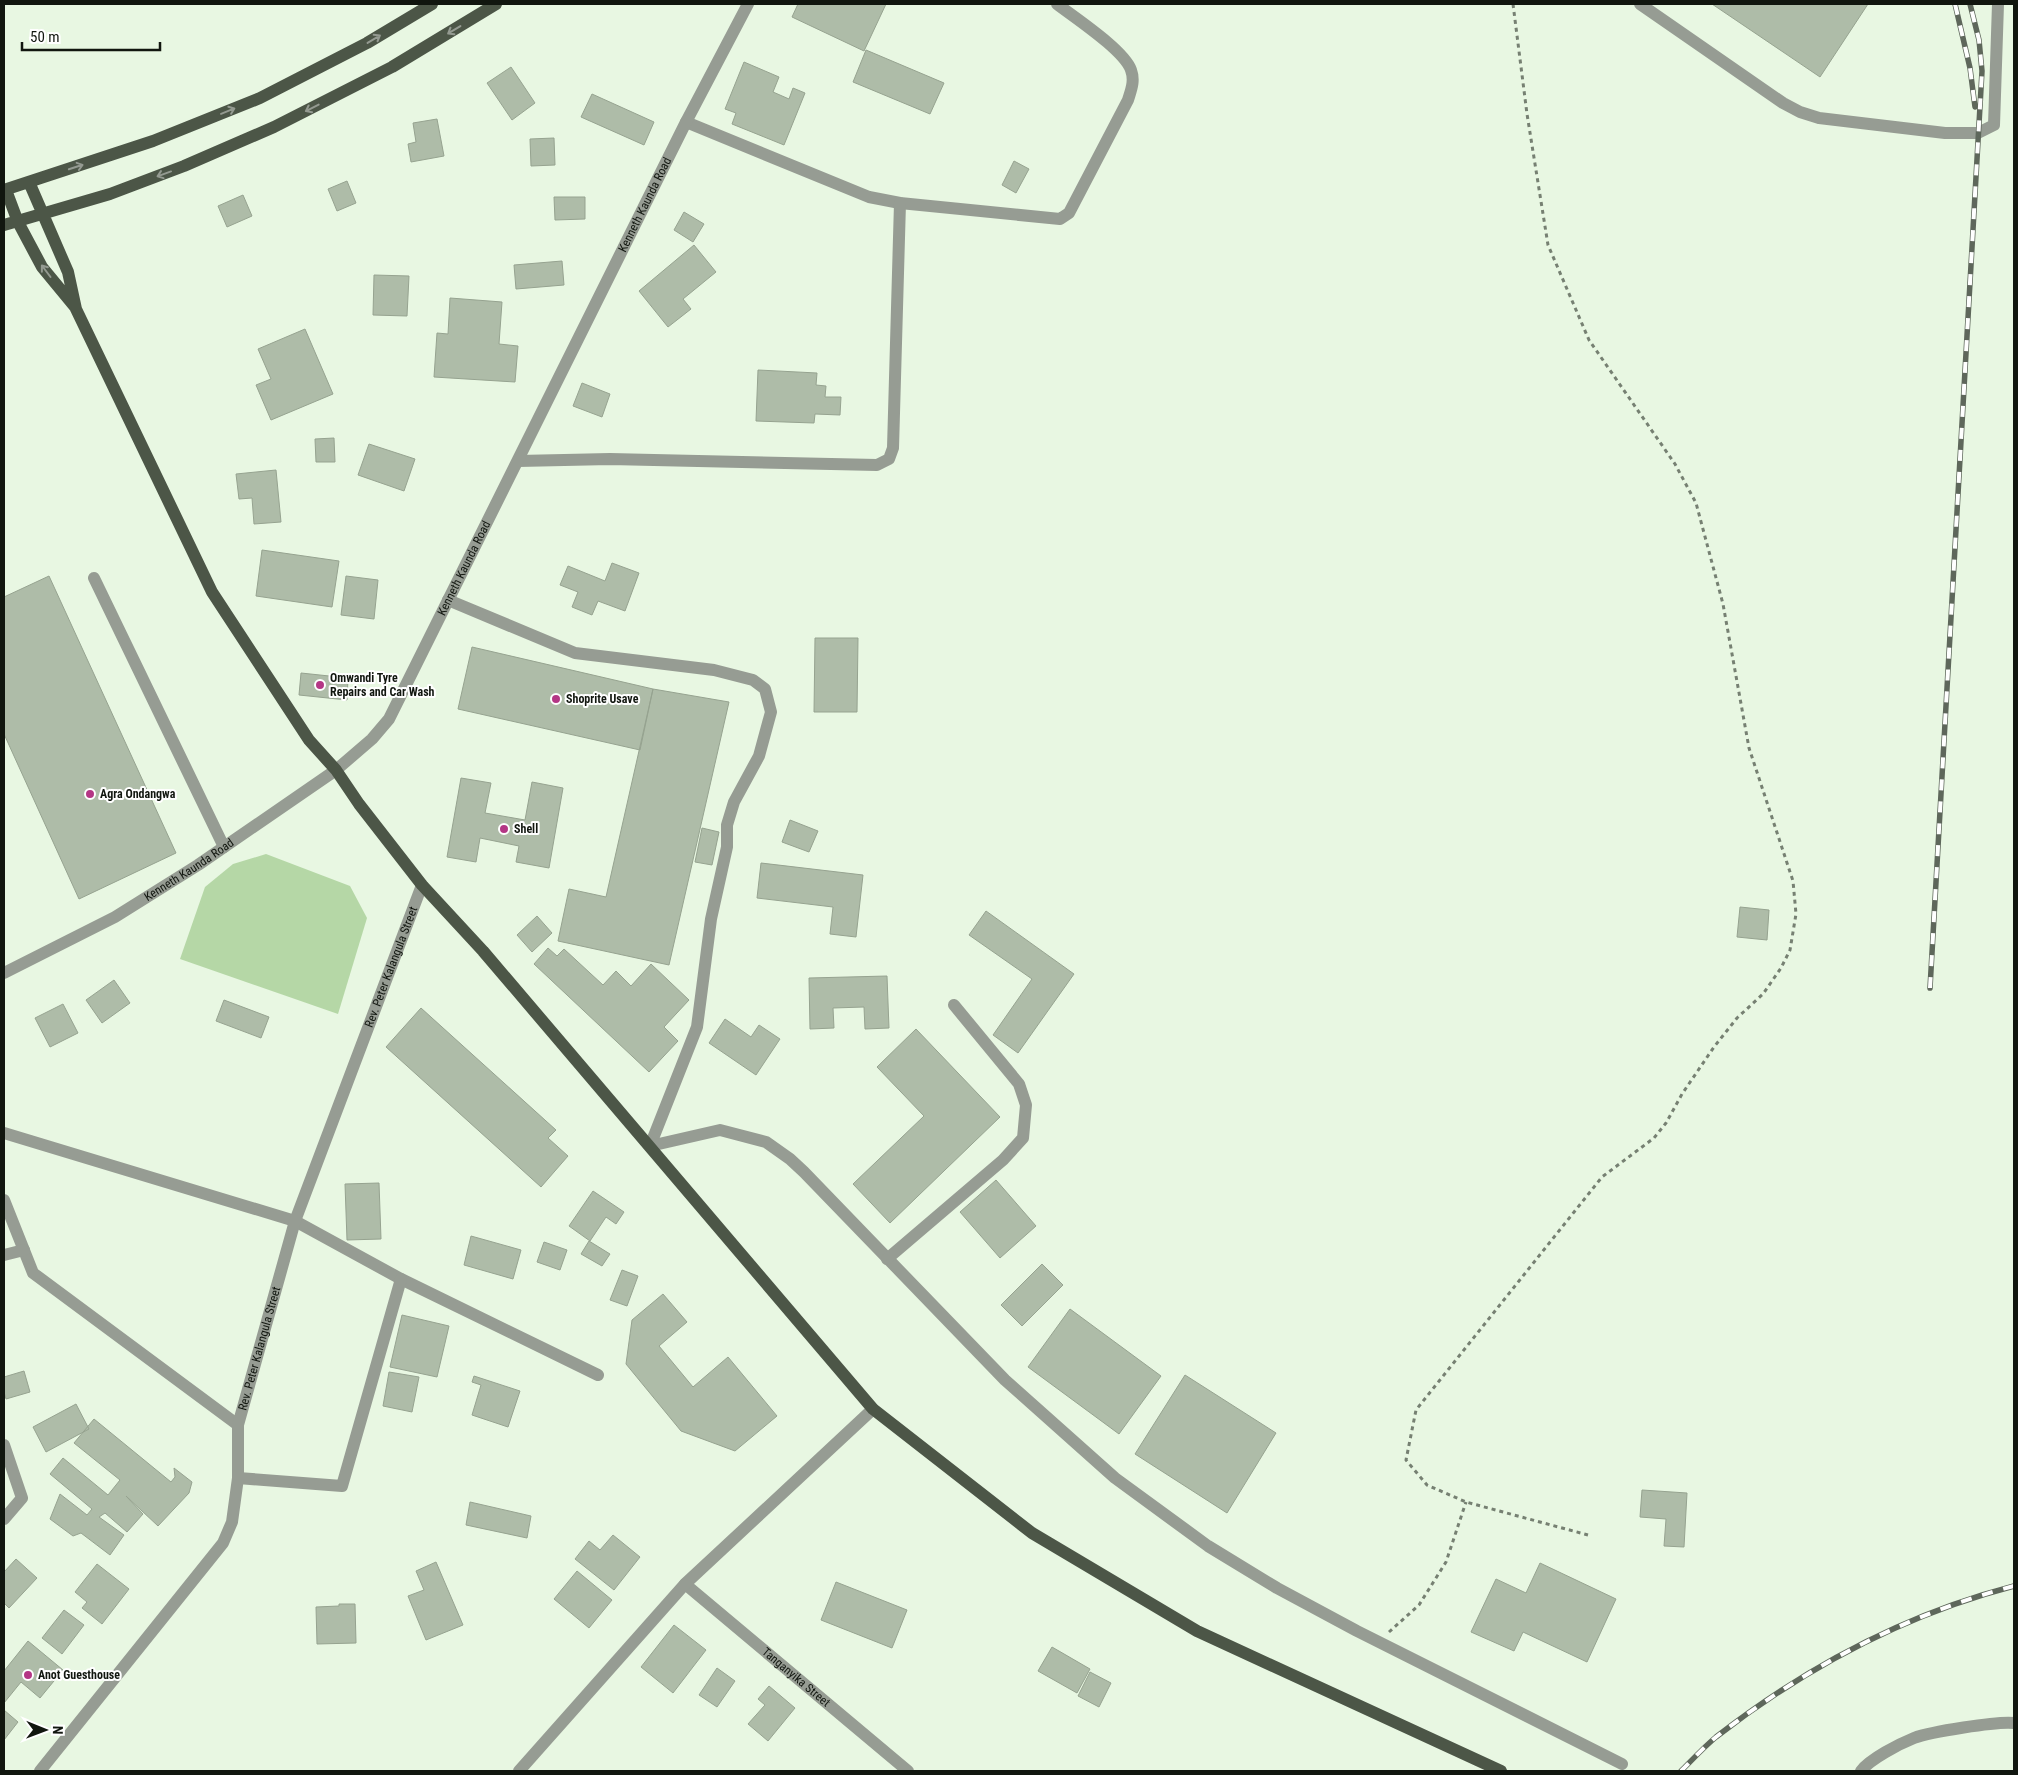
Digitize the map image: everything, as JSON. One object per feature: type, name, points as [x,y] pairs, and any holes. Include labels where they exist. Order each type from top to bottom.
[{"type":"main road","points":[[432,4],[367,43],[260,98],[153,141],[5,190],[18,222],[42,267],[76,309],[212,592],[309,740],[336,770],[359,804],[422,885],[483,951],[873,1410],[1032,1533],[1197,1631],[1501,1771]]},
{"type":"main road","points":[[4,225],[110,194],[184,166],[274,127],[392,67],[496,4]]},
{"type":"main road","points":[[29,182],[68,272],[76,309]]},
{"type":"street","name":"Kenneth Kaunda Road","points":[[4,973],[115,917],[224,847],[336,770],[372,739],[389,719],[686,122],[748,4]]},
{"type":"street","points":[[686,122],[869,196],[900,204],[1060,219],[1069,213],[1128,100],[1133,83],[1131,69],[1123,56],[1056,4]]},
{"type":"street","points":[[1640,4],[1783,103],[1800,112],[1819,118],[1916,130],[1945,133],[1978,133],[1994,125],[1998,4]]},
{"type":"street","points":[[518,461],[610,459],[877,465],[889,459],[893,448],[900,204]]},
{"type":"street","points":[[94,578],[224,847]]},
{"type":"street","points":[[448,600],[575,653],[714,670],[753,680],[765,689],[771,712],[759,756],[734,802],[727,825],[726,847],[711,919],[697,1027],[650,1146]]},
{"type":"street","name":"Rev. Peter Kalangula Street","points":[[46,1769],[223,1543],[232,1522],[238,1478],[238,1425],[295,1222],[422,885]]},
{"type":"street","points":[[887,1259],[1003,1160],[1023,1138],[1026,1106],[1019,1084],[954,1004]]},
{"type":"street","points":[[650,1146],[720,1130],[766,1142],[790,1159],[804,1172],[1005,1380],[1115,1478],[1208,1546],[1277,1588],[1378,1642],[1622,1764]]},
{"type":"street","points":[[4,1133],[295,1222],[400,1279],[598,1375]]},
{"type":"street","points":[[4,1200],[33,1273],[238,1425]]},
{"type":"street","points":[[4,1255],[24,1250]]},
{"type":"street","points":[[238,1478],[342,1486],[400,1279]]},
{"type":"street","points":[[519,1771],[684,1584],[873,1410]]},
{"type":"street","points":[[4,1446],[22,1498],[4,1519]]},
{"type":"street","name":"Tanganyika Street","points":[[684,1584],[908,1771]]},
{"type":"street","points":[[1861,1771],[1865,1766],[1914,1738],[1956,1729],[2014,1723]]},
{"type":"path","points":[[1513,4],[1527,114],[1548,245],[1589,340],[1675,464],[1696,503],[1724,604],[1749,748],[1793,881],[1796,914],[1790,950],[1782,968],[1763,994],[1737,1018],[1714,1048],[1682,1094],[1666,1123],[1654,1138],[1602,1177],[1416,1410],[1406,1460],[1427,1485],[1466,1502],[1588,1535]]},
{"type":"path","points":[[1378,1642],[1419,1605],[1446,1562],[1466,1502]]},
{"type":"green space","points":[[266,854],[350,886],[367,918],[338,1014],[180,959],[205,887],[233,864]]},
{"type":"building","points":[[798,4],[886,4],[864,51],[792,17]]},
{"type":"building","points":[[1712,4],[1868,4],[1820,77]]},
{"type":"building","points":[[866,50],[944,83],[930,114],[853,82]]},
{"type":"building","points":[[744,62],[779,77],[773,92],[789,99],[793,88],[805,93],[784,145],[732,124],[736,113],[725,109]]},
{"type":"building","points":[[511,67],[535,103],[512,120],[487,83]]},
{"type":"building","points":[[592,94],[654,122],[644,145],[581,117]]},
{"type":"building","points":[[437,119],[444,156],[411,162],[408,144],[416,142],[413,123]]},
{"type":"building","points":[[554,138],[555,165],[531,166],[530,139]]},
{"type":"building","points":[[1014,161],[1029,169],[1016,193],[1002,185]]},
{"type":"building","points":[[347,181],[356,203],[337,211],[328,189]]},
{"type":"building","points":[[243,195],[252,216],[227,227],[218,206]]},
{"type":"building","points":[[554,197],[585,197],[585,219],[555,220]]},
{"type":"building","points":[[684,212],[704,224],[693,242],[674,230]]},
{"type":"building","points":[[694,245],[716,272],[683,299],[691,309],[668,327],[639,291]]},
{"type":"building","points":[[562,261],[564,285],[516,289],[514,265]]},
{"type":"building","points":[[374,275],[409,276],[407,316],[373,315]]},
{"type":"building","points":[[450,298],[502,302],[499,344],[518,346],[515,382],[434,377],[437,333],[448,334]]},
{"type":"building","points":[[305,329],[333,394],[271,420],[256,385],[271,379],[258,349]]},
{"type":"building","points":[[758,370],[817,373],[816,385],[826,386],[825,397],[841,397],[840,415],[815,414],[814,423],[756,421]]},
{"type":"building","points":[[582,383],[610,394],[602,417],[573,406]]},
{"type":"building","points":[[334,438],[335,462],[316,462],[315,439]]},
{"type":"building","points":[[369,444],[415,459],[404,491],[358,475]]},
{"type":"building","points":[[276,470],[281,522],[254,524],[252,498],[239,499],[236,474]]},
{"type":"building","points":[[262,550],[339,561],[332,607],[256,596]]},
{"type":"building","points":[[612,563],[639,573],[625,611],[598,601],[592,615],[572,607],[578,592],[560,585],[568,566],[605,581]]},
{"type":"building","name":"Agra Ondangwa","points":[[49,576],[176,853],[79,899],[4,734],[4,597]]},
{"type":"building","points":[[346,576],[378,580],[374,619],[341,615]]},
{"type":"building","points":[[815,638],[858,638],[857,712],[814,712]]},
{"type":"building","name":"Shoprite Usave","points":[[472,647],[653,689],[640,750],[458,709]]},
{"type":"building","points":[[301,673],[348,678],[347,700],[299,695]]},
{"type":"building","points":[[653,689],[729,702],[669,965],[558,941],[569,889],[606,897]]},
{"type":"building","name":"Shell","points":[[461,778],[491,783],[485,813],[525,820],[532,782],[563,788],[549,868],[516,862],[519,846],[480,838],[476,862],[447,857]]},
{"type":"building","points":[[790,820],[818,831],[809,852],[782,842]]},
{"type":"building","points":[[702,828],[719,832],[712,865],[695,862]]},
{"type":"building","points":[[761,863],[863,875],[856,937],[830,934],[833,907],[757,898]]},
{"type":"building","points":[[1740,907],[1769,910],[1767,940],[1737,937]]},
{"type":"building","points":[[986,911],[1074,974],[1018,1053],[993,1035],[1032,979],[969,935]]},
{"type":"building","points":[[537,916],[552,933],[532,952],[517,935]]},
{"type":"building","points":[[548,948],[557,956],[564,949],[603,985],[616,971],[631,986],[651,964],[689,1000],[664,1027],[678,1041],[649,1072],[534,964]]},
{"type":"building","points":[[887,976],[889,1028],[865,1029],[864,1007],[833,1008],[834,1028],[810,1029],[809,978]]},
{"type":"building","points":[[114,980],[130,1003],[102,1023],[86,1000]]},
{"type":"building","points":[[224,1000],[269,1017],[261,1038],[216,1021]]},
{"type":"building","points":[[63,1004],[78,1033],[50,1047],[35,1018]]},
{"type":"building","points":[[421,1008],[556,1130],[548,1138],[568,1156],[541,1187],[386,1047]]},
{"type":"building","points":[[725,1019],[751,1037],[759,1025],[780,1039],[756,1075],[709,1043]]},
{"type":"building","points":[[916,1029],[1000,1117],[890,1223],[853,1184],[924,1116],[877,1067]]},
{"type":"building","points":[[996,1180],[1036,1226],[1000,1258],[960,1212]]},
{"type":"building","points":[[379,1183],[381,1239],[347,1240],[345,1184]]},
{"type":"building","points":[[593,1191],[624,1212],[616,1224],[606,1217],[590,1241],[569,1226]]},
{"type":"building","points":[[471,1236],[521,1250],[513,1279],[464,1265]]},
{"type":"building","points":[[589,1241],[610,1254],[602,1266],[581,1254]]},
{"type":"building","points":[[544,1242],[567,1250],[560,1270],[537,1262]]},
{"type":"building","points":[[1042,1264],[1063,1285],[1022,1326],[1001,1305]]},
{"type":"building","points":[[622,1270],[638,1276],[627,1306],[610,1300]]},
{"type":"building","points":[[663,1294],[687,1322],[659,1346],[693,1387],[728,1357],[777,1416],[735,1451],[681,1431],[626,1364],[632,1320]]},
{"type":"building","points":[[1070,1309],[1161,1376],[1119,1434],[1028,1367]]},
{"type":"building","points":[[402,1315],[449,1326],[437,1377],[390,1367]]},
{"type":"building","points":[[24,1371],[30,1392],[6,1399],[4,1377]]},
{"type":"building","points":[[389,1372],[419,1377],[412,1412],[383,1406]]},
{"type":"building","points":[[1185,1375],[1276,1433],[1227,1513],[1135,1454]]},
{"type":"building","points":[[474,1376],[520,1391],[508,1427],[472,1415],[481,1385],[472,1382]]},
{"type":"building","points":[[76,1404],[89,1429],[46,1452],[33,1427]]},
{"type":"building","points":[[94,1419],[171,1482],[175,1477],[174,1468],[192,1482],[189,1493],[158,1526],[126,1496],[143,1514],[127,1532],[105,1513],[99,1517],[124,1535],[110,1555],[81,1533],[73,1536],[50,1519],[60,1494],[87,1515],[92,1509],[50,1474],[63,1458],[108,1495],[120,1480],[74,1443]]},
{"type":"building","points":[[1642,1490],[1687,1493],[1684,1547],[1664,1546],[1666,1519],[1640,1517]]},
{"type":"building","points":[[470,1502],[531,1516],[527,1538],[466,1525]]},
{"type":"building","points":[[613,1535],[640,1557],[614,1590],[575,1559],[589,1541],[600,1550]]},
{"type":"building","points":[[16,1559],[37,1578],[9,1608],[4,1603],[4,1572]]},
{"type":"building","points":[[436,1562],[463,1625],[426,1640],[408,1596],[424,1590],[416,1571]]},
{"type":"building","points":[[1540,1563],[1616,1599],[1587,1662],[1523,1632],[1514,1651],[1471,1632],[1496,1579],[1526,1593]]},
{"type":"building","points":[[97,1564],[129,1589],[102,1624],[82,1608],[87,1602],[75,1592]]},
{"type":"building","points":[[577,1571],[612,1600],[589,1628],[554,1599]]},
{"type":"building","points":[[836,1582],[907,1610],[892,1648],[821,1620]]},
{"type":"building","points":[[339,1604],[355,1604],[356,1643],[317,1644],[316,1607],[339,1606]]},
{"type":"building","points":[[64,1610],[84,1625],[62,1654],[42,1638]]},
{"type":"building","points":[[674,1625],[706,1650],[673,1693],[641,1667]]},
{"type":"building","points":[[28,1641],[63,1670],[40,1698],[21,1682],[4,1703],[4,1671]]},
{"type":"building","points":[[1052,1647],[1090,1669],[1077,1693],[1038,1671]]},
{"type":"building","points":[[717,1668],[735,1681],[717,1707],[699,1695]]},
{"type":"building","points":[[1090,1672],[1111,1683],[1099,1707],[1078,1696]]},
{"type":"building","points":[[769,1686],[795,1708],[768,1741],[748,1724],[765,1705],[758,1699]]},
{"type":"building","points":[[4,1710],[18,1722],[4,1740]]},
{"type":"railway","points":[[1955,4],[1970,68],[1975,107]]},
{"type":"railway","points":[[1930,988],[1982,71],[1979,40],[1970,4]]},
{"type":"railway","points":[[1681,1771],[1716,1737],[1785,1688],[1821,1666],[1858,1646],[1934,1612],[2014,1586]]},
{"type":"place","name":"Omwandi Tyre Repairs and Car Wash","points":[[320,685]]},
{"type":"place","name":"Shoprite Usave","points":[[556,699]]},
{"type":"place","name":"Agra Ondangwa","points":[[90,794]]},
{"type":"place","name":"Shell","points":[[504,829]]},
{"type":"place","name":"Anot Guesthouse","points":[[28,1675]]}]
